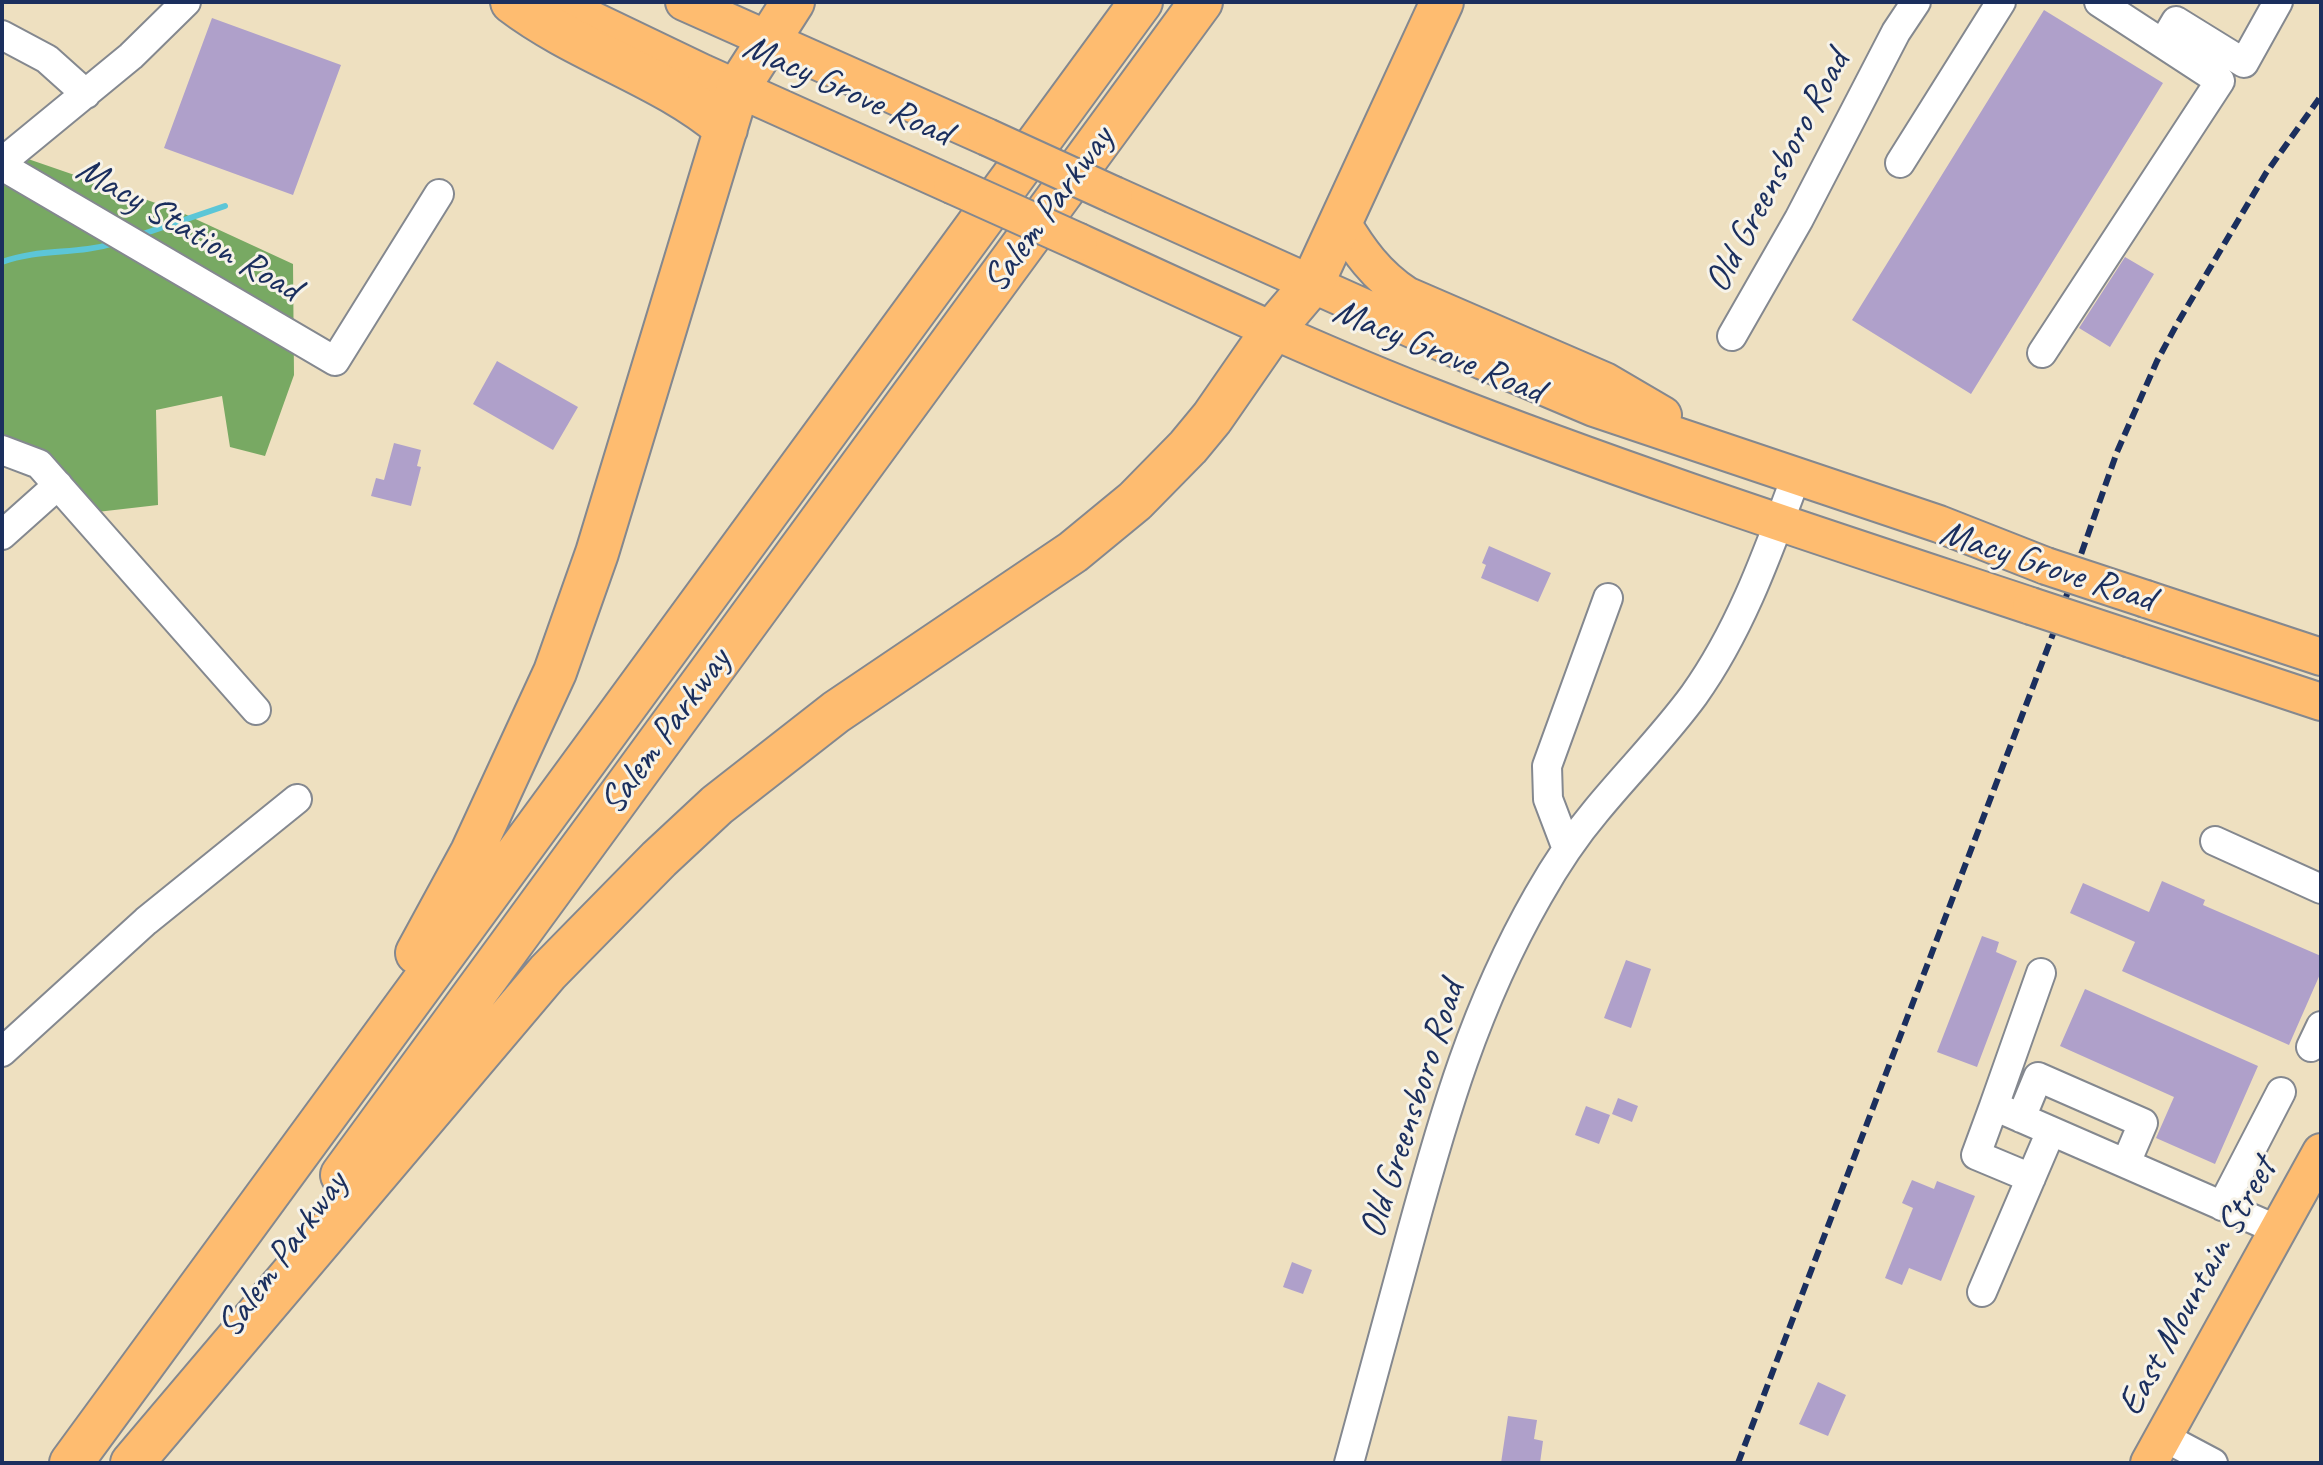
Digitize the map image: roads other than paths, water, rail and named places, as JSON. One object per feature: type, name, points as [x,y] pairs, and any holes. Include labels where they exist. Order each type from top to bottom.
[{"type":"highway","points":[[512,2],[610,60],[690,100],[726,129]]},
{"type":"highway","points":[[322,1121],[472,852],[555,672],[597,553],[738,88],[793,2]]},
{"type":"highway","name":"Salem Parkway","points":[[71,1463],[1141,2]]},
{"type":"highway","name":"Salem Parkway","points":[[131,1463],[1201,2]]},
{"type":"highway","points":[[131,1463],[498,1030],[602,915],[717,805],[836,712],[1073,552],[1135,501],[1212,418],[1273,330],[1312,284],[1442,2]]},
{"type":"main road","name":"Macy Grove Road","points":[[555,2],[952,185],[1413,390],[1526,434],[1779,523],[2321,702]]},
{"type":"main road","name":"Macy Grove Road","points":[[684,2],[1594,408],[1939,524],[2046,566],[2321,657]]},
{"type":"main road","points":[[1341,221],[1369,263],[1406,295],[1605,381],[1731,454]]},
{"type":"main road","name":"East Mountain Street","points":[[2156,1450],[2321,1152]]},
{"type":"street","points":[[2,164],[131,56],[186,2]]},
{"type":"street","name":"Old Greensboro Road","points":[[1732,336],[1799,219],[1896,32],[1916,2]]},
{"type":"street","points":[[1900,163],[2001,2]]},
{"type":"street","points":[[2163,43],[2176,21],[2244,63],[2278,2]]},
{"type":"street","points":[[2042,353],[2220,81],[2163,43],[2116,6]]},
{"type":"street","points":[[2,35],[47,59],[86,94]]},
{"type":"street","name":"Macy Station Road","points":[[2,164],[335,361],[439,194]]},
{"type":"street","points":[[2,450],[39,464],[256,710]]},
{"type":"street","name":"Old Greensboro Road","points":[[1349,1463],[1442,1121],[1462,1061],[1501,967],[1539,894],[1567,849],[1593,813],[1672,724],[1713,667],[1749,597],[1796,477]]},
{"type":"street","points":[[2,535],[58,485]]},
{"type":"street","points":[[1567,849],[1548,799],[1547,766],[1608,598]]},
{"type":"street","points":[[2,1052],[146,921],[297,799]]},
{"type":"street","points":[[2215,841],[2321,889]]},
{"type":"street","points":[[2031,1178],[1976,1155],[2041,973]]},
{"type":"street","points":[[2021,1118],[2038,1077],[2143,1123],[2126,1163]]},
{"type":"street","points":[[2222,1206],[2281,1092]]},
{"type":"street","points":[[1994,1106],[2278,1230]]},
{"type":"street","points":[[1982,1292],[2051,1131]]},
{"type":"street","points":[[2156,1450],[2213,1463]]},
{"type":"waterway","points":[[137,236],[225,206]]},
{"type":"waterway","points":[[2,262],[115,243]]},
{"type":"railway","points":[[1738,1463],[2053,634],[2117,452],[2157,361],[2177,324],[2266,173],[2321,96]]}]
